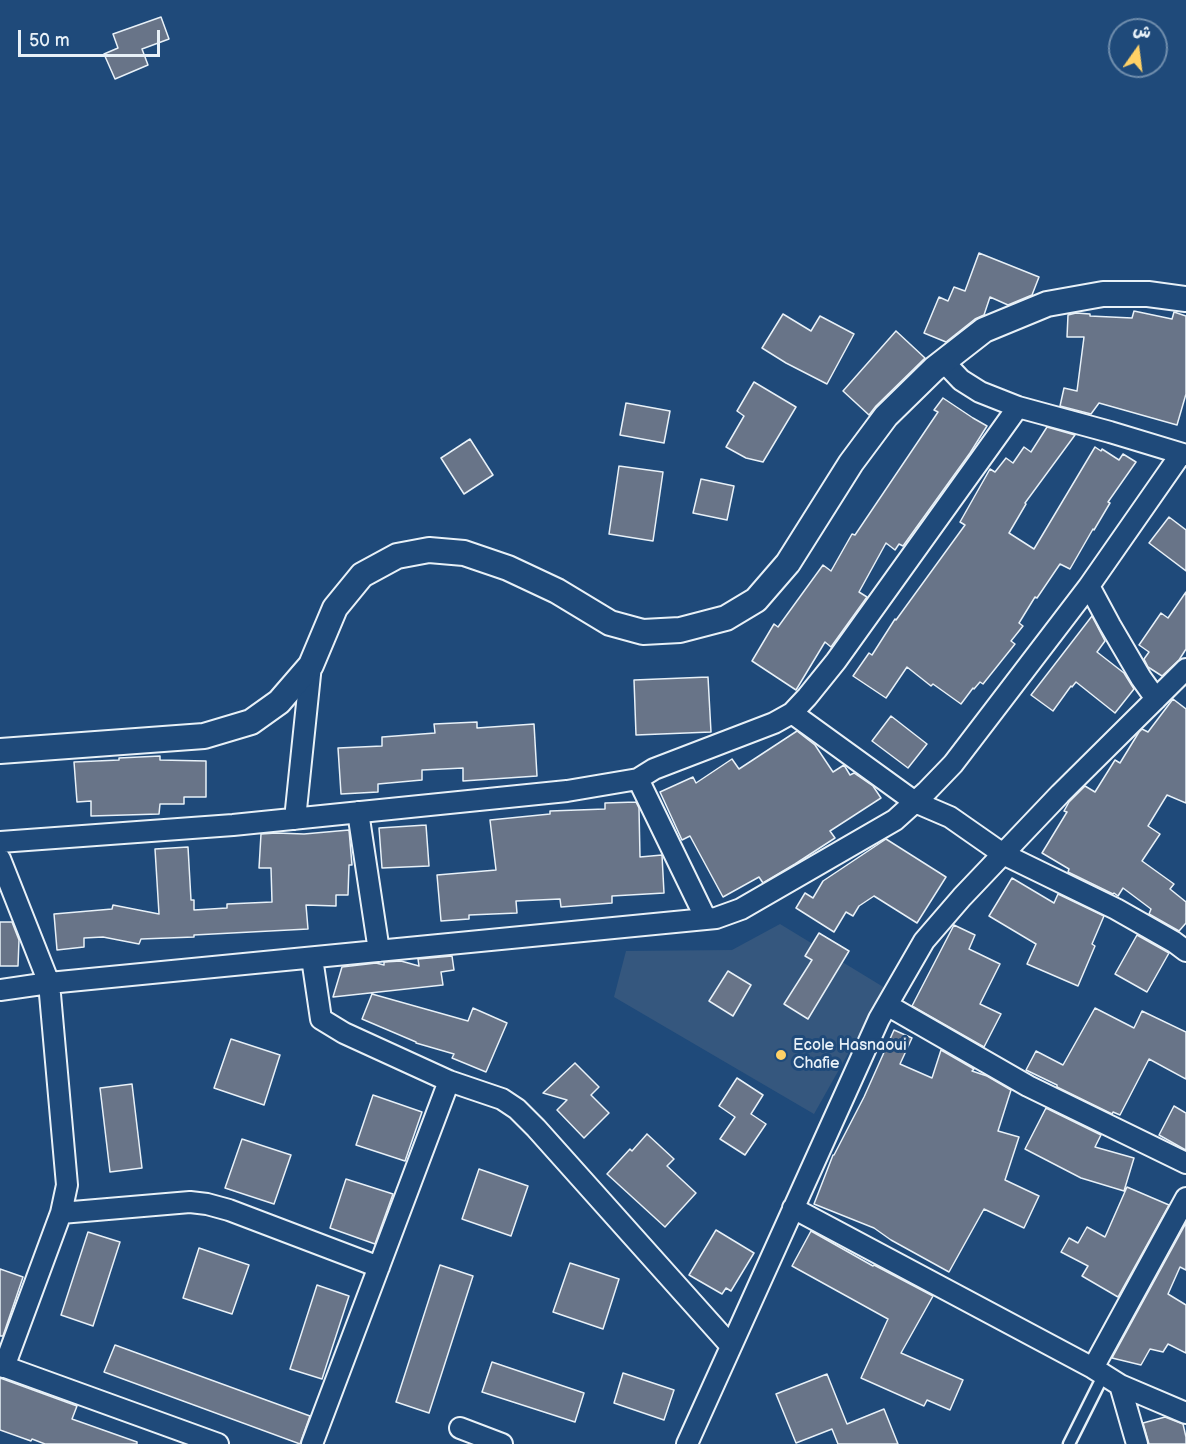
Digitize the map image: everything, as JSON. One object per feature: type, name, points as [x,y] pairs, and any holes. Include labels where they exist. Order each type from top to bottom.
[{"type":"street","points":[[294,819],[311,665],[335,608],[362,575],[397,556],[429,550],[464,553],[508,568],[557,591],[610,623],[643,632],[680,630],[726,618],[756,600],[788,563],[851,463],[886,416],[934,369],[984,330],[1047,304],[1103,294],[1148,294],[1186,299]]},
{"type":"street","points":[[0,990],[49,983],[716,918],[741,909],[895,820],[952,764],[1089,586],[1184,454],[1018,407],[980,392],[961,380],[944,362]]},
{"type":"street","points":[[0,842],[233,825],[567,791],[638,779],[654,769],[774,723],[792,713],[836,661],[1018,407]]},
{"type":"street","points":[[1089,586],[1141,678],[1156,699]]},
{"type":"street","points":[[0,751],[204,736],[251,722],[279,702],[311,665]]},
{"type":"street","points":[[687,1444],[851,1079],[887,1005],[924,941],[962,897],[1060,794],[1186,669]]},
{"type":"street","points":[[792,713],[915,802],[950,817],[1003,854],[1116,909],[1186,951]]},
{"type":"street","points":[[638,779],[705,919]]},
{"type":"street","points":[[358,812],[379,951]]},
{"type":"street","points":[[0,859],[49,983],[67,1185],[61,1213],[2,1366],[218,1444]]},
{"type":"street","points":[[312,958],[321,1019],[344,1033],[449,1081],[502,1099],[517,1109],[731,1346]]},
{"type":"street","points":[[887,1005],[1028,1086],[1186,1162]]},
{"type":"street","points":[[312,1444],[449,1081]]},
{"type":"street","points":[[1137,1444],[1105,1376],[1186,1198]]},
{"type":"street","points":[[61,1213],[190,1202],[207,1204],[229,1210],[379,1267]]},
{"type":"street","points":[[793,1208],[1105,1376],[1186,1413]]},
{"type":"street","points":[[460,1428],[502,1444]]},
{"type":"lane","points":[[1069,1444],[1105,1376]]},
{"type":"shaded area","name":"Ecole Hasnaoui Chafie","points":[[780,924],[885,988],[814,1114],[614,997],[626,951],[732,950]]},
{"type":"building","points":[[161,17],[169,39],[142,49],[148,65],[115,79],[104,54],[118,48],[113,34]]},
{"type":"building","points":[[979,253],[1039,277],[1032,295],[1008,305],[990,297],[984,315],[975,319],[946,342],[924,333],[939,297],[948,301],[954,287],[965,291]]},
{"type":"building","points":[[1134,311],[1172,319],[1174,312],[1186,316],[1186,394],[1177,425],[1099,403],[1091,414],[1060,406],[1064,388],[1077,391],[1084,337],[1067,337],[1068,315],[1076,313],[1132,318]]},
{"type":"building","points":[[783,314],[811,331],[820,316],[854,334],[827,384],[762,348]]},
{"type":"building","points":[[896,331],[925,358],[869,415],[843,391]]},
{"type":"building","points":[[754,382],[796,407],[763,462],[746,458],[726,447],[744,416],[737,411]]},
{"type":"building","points":[[943,398],[987,426],[903,546],[899,544],[895,550],[886,543],[859,592],[867,597],[831,647],[825,642],[796,690],[752,661],[774,624],[778,627],[823,565],[831,571],[852,534],[855,535],[938,412],[934,410]]},
{"type":"building","points":[[626,403],[670,411],[664,443],[620,435]]},
{"type":"building","points":[[1047,427],[1075,435],[1025,503],[1009,533],[1034,549],[1095,447],[1119,460],[1123,454],[1136,462],[1108,502],[1110,503],[1070,569],[1060,564],[1037,598],[1035,597],[1019,623],[1023,626],[1011,641],[1015,644],[983,684],[980,682],[973,688],[961,704],[933,684],[931,686],[907,667],[886,698],[853,676],[869,653],[872,655],[895,619],[965,525],[960,522],[990,469],[995,472],[1006,458],[1013,463],[1024,447],[1031,452]]},
{"type":"building","points":[[470,439],[493,475],[464,494],[441,458]]},
{"type":"building","points":[[619,466],[663,472],[653,541],[609,534]]},
{"type":"building","points":[[701,479],[734,486],[727,520],[693,513]]},
{"type":"building","points":[[1169,517],[1186,530],[1186,571],[1149,543]]},
{"type":"building","points":[[1186,592],[1186,649],[1179,660],[1162,676],[1148,667],[1144,659],[1149,652],[1139,645],[1161,613],[1168,618]]},
{"type":"building","points":[[1092,616],[1105,641],[1097,652],[1124,673],[1134,689],[1115,713],[1076,682],[1053,711],[1031,695]]},
{"type":"building","points":[[708,677],[711,732],[636,735],[634,680]]},
{"type":"building","points":[[1173,699],[1186,709],[1186,803],[1167,795],[1148,826],[1160,834],[1142,861],[1174,884],[1170,889],[1186,902],[1186,923],[1179,931],[1149,914],[1151,909],[1123,888],[1118,896],[1113,894],[1068,872],[1069,869],[1042,853],[1067,812],[1064,811],[1069,802],[1085,786],[1095,792],[1115,760],[1120,763],[1139,732],[1142,729],[1148,732]]},
{"type":"building","points":[[891,716],[927,744],[908,768],[872,741]]},
{"type":"building","points":[[477,722],[477,728],[534,724],[537,776],[463,781],[463,768],[422,770],[422,780],[378,784],[378,792],[341,794],[338,748],[382,746],[382,737],[435,733],[434,724]]},
{"type":"building","points":[[797,731],[815,745],[833,772],[844,765],[850,775],[854,773],[873,786],[881,798],[830,831],[835,838],[795,864],[763,883],[759,877],[723,897],[690,836],[682,840],[660,792],[693,777],[696,783],[732,759],[739,769]]},
{"type":"building","points":[[160,756],[160,760],[206,761],[206,797],[184,797],[184,804],[160,804],[159,814],[91,816],[91,801],[77,802],[74,762]]},
{"type":"building","points":[[636,802],[639,808],[640,857],[662,855],[664,893],[612,896],[612,903],[561,907],[560,899],[516,901],[517,913],[469,915],[469,919],[441,921],[437,875],[496,870],[490,820],[550,814],[550,811],[605,809],[605,803]]},
{"type":"building","points":[[426,825],[429,866],[382,868],[379,828]]},
{"type":"building","points":[[349,830],[352,865],[349,865],[348,895],[336,895],[336,906],[306,905],[308,929],[141,939],[139,944],[103,937],[84,938],[84,947],[57,950],[54,914],[112,909],[113,905],[159,914],[155,849],[188,847],[191,900],[194,900],[194,910],[227,908],[227,904],[272,902],[271,868],[259,868],[261,834],[304,834]]},
{"type":"building","points":[[886,839],[946,877],[917,923],[874,896],[859,906],[853,916],[846,912],[834,932],[796,908],[805,893],[813,898],[823,881]]},
{"type":"building","points":[[1012,878],[1054,903],[1058,894],[1104,916],[1092,944],[1095,946],[1078,986],[1027,964],[1036,944],[989,916]]},
{"type":"building","points":[[0,922],[12,922],[19,940],[18,966],[0,966]]},
{"type":"building","points":[[954,925],[975,935],[969,949],[1000,964],[980,1004],[1001,1014],[984,1047],[912,1006]]},
{"type":"building","points":[[819,933],[849,951],[808,1019],[784,1004],[812,960],[805,956]]},
{"type":"building","points":[[1137,935],[1169,953],[1147,992],[1115,974]]},
{"type":"building","points":[[452,956],[454,970],[441,972],[443,985],[333,997],[342,967],[376,963],[384,965],[384,962],[401,961],[419,966],[418,959]]},
{"type":"building","points":[[728,971],[751,985],[733,1016],[709,1001]]},
{"type":"building","points":[[372,994],[468,1021],[473,1008],[507,1023],[486,1072],[452,1058],[454,1054],[416,1043],[362,1019]]},
{"type":"building","points":[[1095,1008],[1134,1028],[1142,1011],[1186,1032],[1186,1079],[1149,1059],[1120,1115],[1113,1112],[1112,1114],[1026,1070],[1036,1051],[1063,1065]]},
{"type":"building","points":[[894,1030],[912,1038],[900,1064],[932,1078],[941,1050],[974,1069],[972,1071],[987,1076],[1011,1090],[998,1131],[1019,1137],[1005,1180],[1039,1196],[1024,1228],[984,1209],[949,1272],[874,1228],[814,1204],[833,1155],[864,1097]]},
{"type":"building","points":[[231,1039],[280,1055],[264,1105],[214,1088]]},
{"type":"building","points":[[575,1063],[599,1087],[591,1095],[609,1113],[584,1138],[557,1110],[567,1100],[543,1093]]},
{"type":"building","points":[[737,1078],[763,1095],[751,1114],[766,1124],[745,1155],[720,1139],[735,1117],[719,1106]]},
{"type":"building","points":[[132,1084],[142,1168],[110,1172],[100,1088]]},
{"type":"building","points":[[373,1095],[422,1112],[405,1161],[356,1145]]},
{"type":"building","points":[[1174,1106],[1186,1113],[1186,1150],[1159,1135]]},
{"type":"building","points":[[1046,1108],[1101,1135],[1095,1147],[1134,1158],[1124,1191],[1081,1178],[1025,1149]]},
{"type":"building","points":[[647,1134],[674,1159],[667,1166],[696,1193],[665,1227],[607,1174]]},
{"type":"building","points":[[242,1139],[291,1155],[274,1204],[225,1188]]},
{"type":"building","points":[[479,1169],[528,1186],[511,1236],[462,1219]]},
{"type":"building","points":[[346,1179],[393,1194],[375,1244],[330,1228]]},
{"type":"building","points":[[1127,1187],[1169,1205],[1118,1297],[1082,1276],[1088,1266],[1061,1252],[1069,1238],[1078,1243],[1087,1227],[1105,1237]]},
{"type":"building","points":[[1186,1223],[1186,1270],[1180,1267],[1168,1294],[1186,1305],[1186,1353],[1168,1344],[1163,1352],[1150,1349],[1141,1365],[1112,1358]]},
{"type":"building","points":[[716,1230],[754,1253],[731,1291],[726,1288],[722,1294],[689,1275]]},
{"type":"building","points":[[811,1231],[933,1296],[901,1353],[963,1380],[950,1410],[927,1400],[924,1406],[861,1378],[888,1319],[792,1266]]},
{"type":"building","points":[[88,1232],[120,1242],[93,1326],[61,1315]]},
{"type":"building","points":[[199,1248],[249,1265],[232,1314],[183,1298]]},
{"type":"building","points":[[570,1263],[619,1279],[603,1329],[553,1312]]},
{"type":"building","points":[[440,1265],[473,1276],[429,1413],[396,1402]]},
{"type":"building","points":[[0,1269],[23,1277],[3,1336],[0,1336]]},
{"type":"building","points":[[317,1285],[349,1296],[322,1379],[290,1369]]},
{"type":"building","points":[[115,1345],[310,1416],[300,1444],[104,1372]]},
{"type":"building","points":[[492,1362],[584,1393],[575,1422],[482,1392]]},
{"type":"building","points":[[623,1373],[674,1390],[664,1420],[614,1403]]},
{"type":"building","points":[[827,1374],[847,1424],[884,1409],[898,1444],[838,1444],[832,1429],[796,1443],[776,1394]]},
{"type":"building","points":[[0,1378],[77,1406],[72,1419],[137,1442],[137,1444],[45,1444],[0,1430]]},
{"type":"building","points":[[1165,1417],[1183,1424],[1186,1444],[1149,1444],[1143,1423]]},
{"type":"place","name":"Ecole Hasnaoui Chafie","points":[[781,1055]]}]
